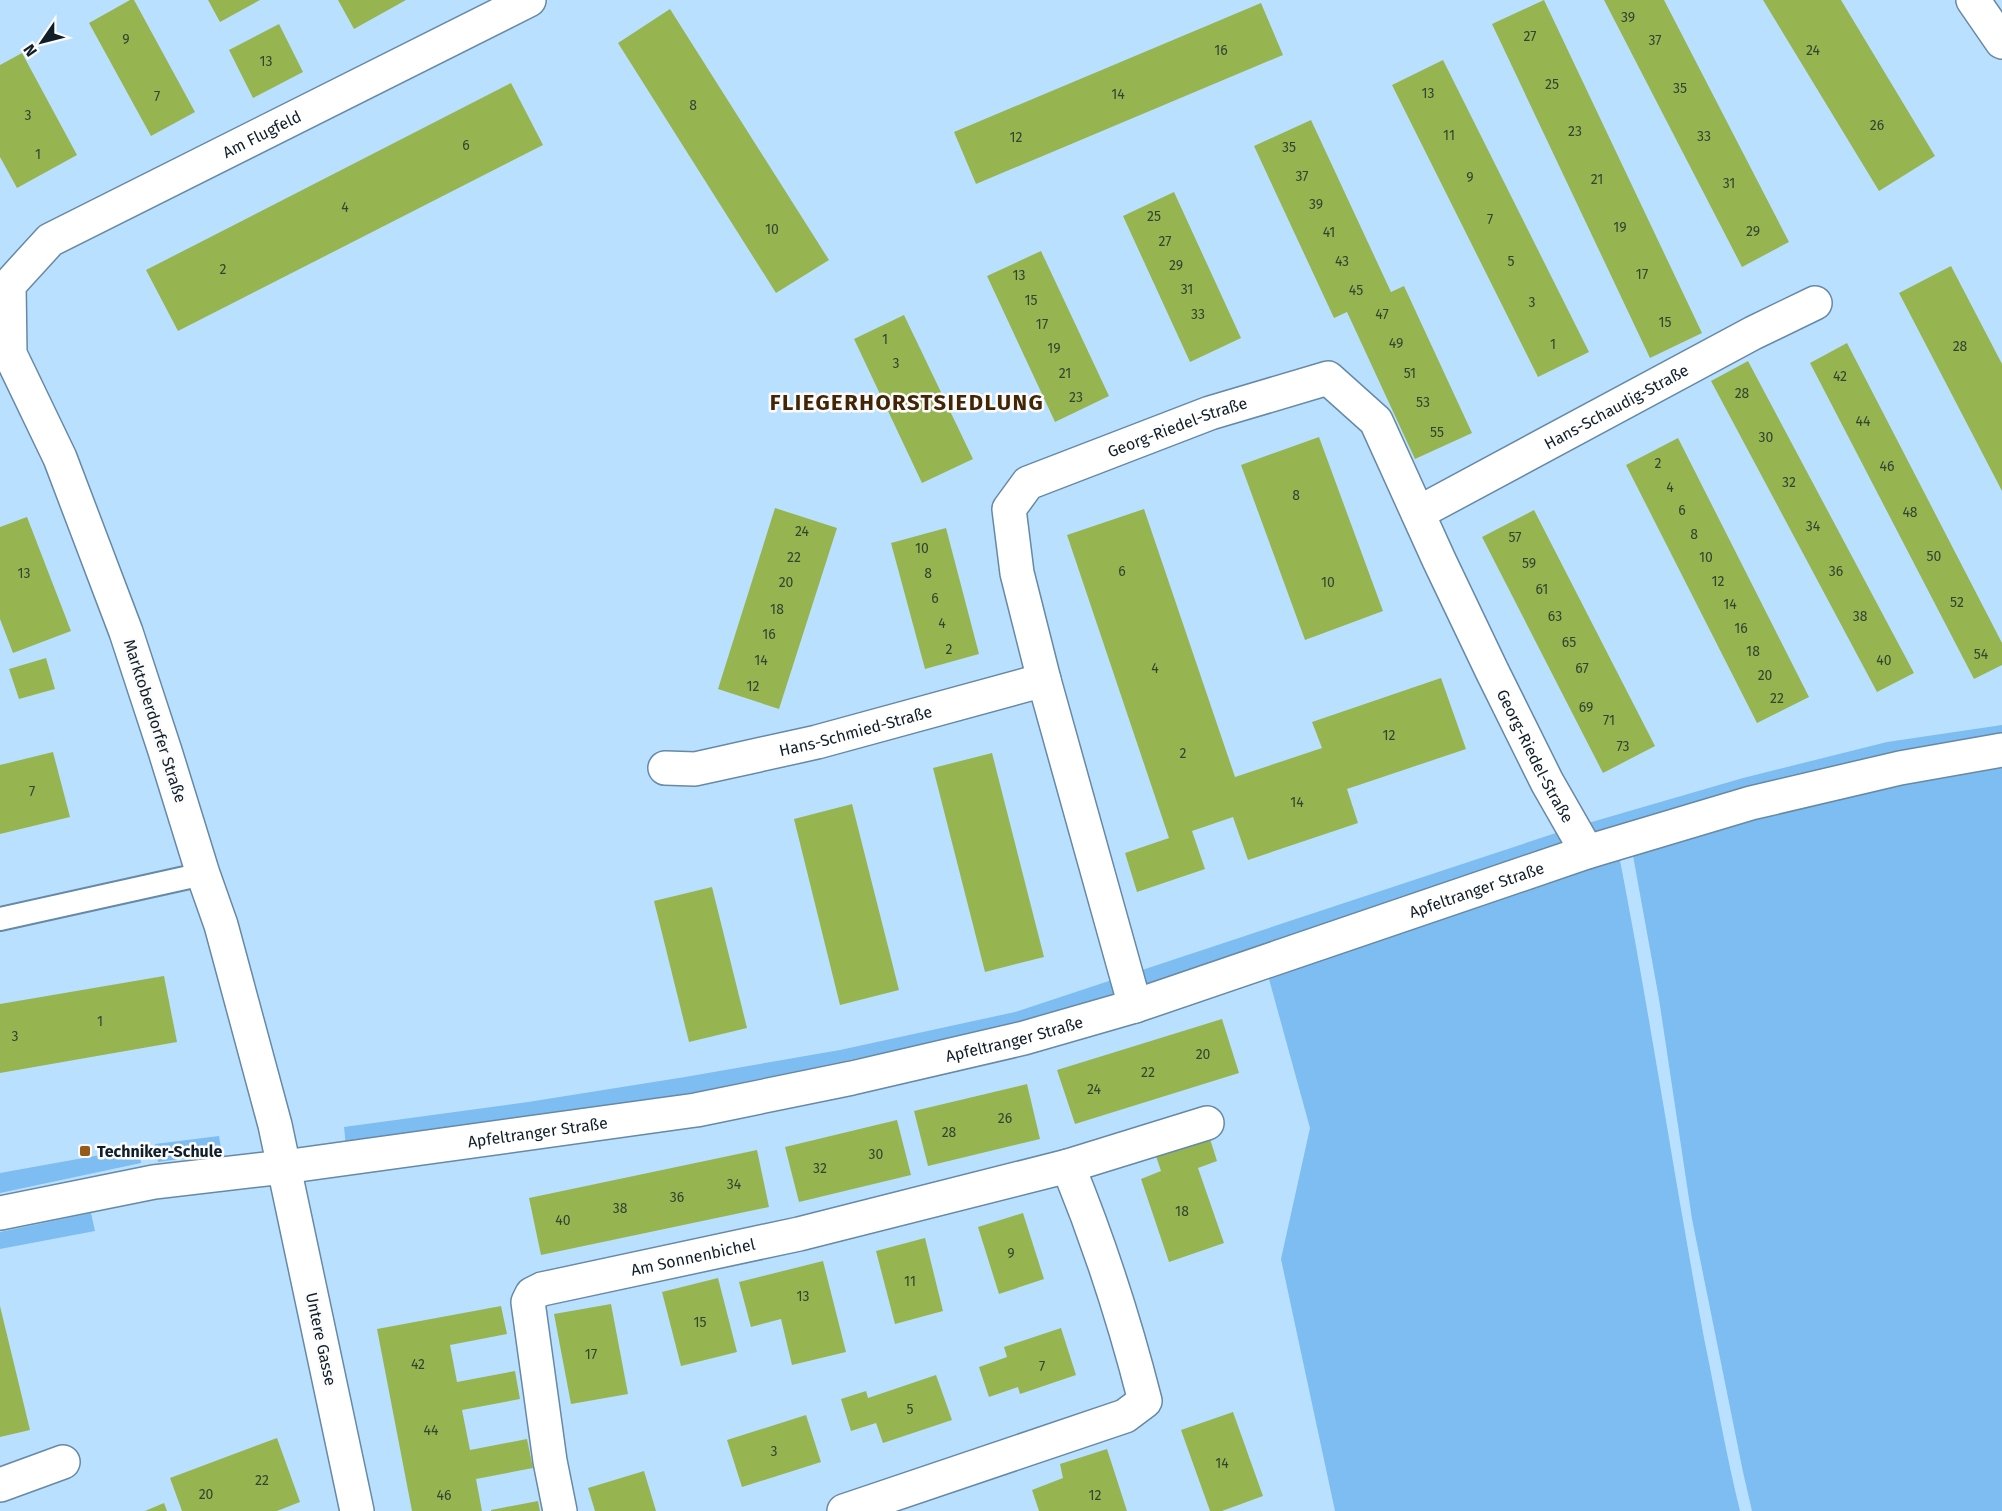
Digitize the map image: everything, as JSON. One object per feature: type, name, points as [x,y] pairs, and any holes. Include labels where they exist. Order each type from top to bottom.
[{"type":"street","name":"Am Flugfeld","points":[[4,278],[50,240],[529,0]]},
{"type":"street","points":[[1973,0],[2002,42]]},
{"type":"street","name":"Marktoberdorfer Straße","points":[[4,278],[10,354],[60,458],[126,632],[221,925],[284,1167]]},
{"type":"street","name":"Hans-Schaudig-Straße","points":[[1418,513],[1743,339],[1815,303]]},
{"type":"street","name":"Georg-Riedel-Straße","points":[[1135,1006],[1044,680],[1017,573],[1010,509],[1028,483],[1210,413],[1328,378],[1376,421],[1439,560],[1547,782],[1587,852]]},
{"type":"street","name":"Hans-Schmied-Straße","points":[[665,768],[695,769],[817,742],[1044,680]]},
{"type":"street","name":"Apfeltranger Straße","points":[[0,1213],[154,1182],[284,1167],[696,1110],[852,1078],[1024,1038],[1135,1006],[1587,852],[1751,802],[1900,768],[2002,750]]},
{"type":"street","name":"Am Sonnenbichel","points":[[560,1511],[550,1461],[528,1302],[531,1293],[630,1269],[799,1234],[1068,1166],[1207,1123]]},
{"type":"street","points":[[844,1511],[1125,1416],[1145,1401],[1136,1364],[1108,1276],[1068,1166]]},
{"type":"street","name":"Untere Gasse","points":[[284,1167],[357,1511]]},
{"type":"street","points":[[0,1485],[63,1462]]},
{"type":"lane","points":[[0,919],[203,874]]},
{"type":"shaded area","points":[[2002,725],[2002,739],[1018,1025],[691,1093],[346,1146],[344,1127],[528,1102],[685,1077],[840,1050],[1015,1012],[1571,828],[1743,778],[1887,742]]},
{"type":"shaded area","points":[[2002,763],[2002,1511],[1752,1511],[1692,1219],[1659,999],[1632,850],[1756,814]]},
{"type":"shaded area","points":[[1619,855],[1704,1338],[1740,1511],[1335,1511],[1281,1259],[1310,1128],[1269,979]]},
{"type":"shaded area","points":[[219,1136],[222,1153],[158,1162],[155,1144]]},
{"type":"shaded area","points":[[139,1148],[141,1163],[0,1193],[0,1173]]},
{"type":"shaded area","points":[[91,1213],[95,1231],[0,1249],[0,1232]]},
{"type":"building","points":[[130,0],[134,0],[195,112],[151,136],[89,23]]},
{"type":"building","points":[[208,0],[260,0],[220,22]]},
{"type":"building","points":[[338,0],[406,0],[354,29]]},
{"type":"building","points":[[1544,0],[1702,333],[1650,358],[1492,24]]},
{"type":"building","points":[[1604,0],[1664,0],[1789,242],[1742,267]]},
{"type":"building","points":[[1763,0],[1841,0],[1935,156],[1879,191]]},
{"type":"building","points":[[1261,3],[1283,55],[976,184],[954,132]]},
{"type":"building","points":[[670,9],[829,260],[776,293],[618,43]]},
{"type":"building","points":[[279,24],[303,72],[253,98],[229,50]]},
{"type":"building","points":[[22,53],[77,155],[17,188],[0,157],[0,65]]},
{"type":"building","points":[[1443,60],[1589,352],[1538,377],[1392,85]]},
{"type":"building","points":[[511,83],[543,145],[178,331],[146,270]]},
{"type":"building","points":[[1311,120],[1391,292],[1404,286],[1472,433],[1415,459],[1347,312],[1334,318],[1254,146]]},
{"type":"building","points":[[1174,192],[1241,338],[1190,362],[1123,216]]},
{"type":"building","points":[[1041,251],[1109,396],[1055,422],[987,276]]},
{"type":"building","points":[[1951,266],[2002,364],[2002,491],[1899,293]]},
{"type":"building","points":[[904,315],[973,459],[922,483],[854,339]]},
{"type":"building","points":[[1847,343],[2002,643],[2002,665],[1974,679],[1810,363]]},
{"type":"building","points":[[1748,361],[1914,673],[1877,692],[1711,381]]},
{"type":"building","points":[[1319,437],[1383,611],[1305,640],[1241,465]]},
{"type":"building","points":[[1678,438],[1809,697],[1757,723],[1626,465]]},
{"type":"building","points":[[775,508],[837,528],[779,709],[718,689]]},
{"type":"building","points":[[1144,509],[1235,777],[1322,748],[1312,722],[1441,678],[1466,749],[1347,789],[1358,823],[1248,860],[1233,817],[1192,831],[1205,869],[1137,892],[1125,853],[1169,838],[1067,535]]},
{"type":"building","points":[[1534,510],[1655,746],[1603,773],[1482,537]]},
{"type":"building","points":[[27,517],[71,631],[13,653],[0,619],[0,527]]},
{"type":"building","points":[[946,528],[979,654],[925,669],[891,543]]},
{"type":"building","points":[[46,658],[55,689],[19,699],[9,669]]},
{"type":"building","points":[[53,752],[70,817],[0,834],[0,765]]},
{"type":"building","points":[[992,753],[1044,957],[985,972],[933,768]]},
{"type":"building","points":[[852,804],[899,990],[840,1005],[794,819]]},
{"type":"building","points":[[712,887],[747,1028],[689,1042],[654,901]]},
{"type":"building","points":[[164,976],[177,1042],[0,1073],[0,1004]]},
{"type":"building","points":[[1222,1019],[1239,1073],[1075,1124],[1057,1070]]},
{"type":"building","points":[[1027,1084],[1040,1139],[928,1166],[914,1111]]},
{"type":"building","points":[[897,1120],[911,1175],[799,1202],[785,1147]]},
{"type":"building","points":[[1210,1139],[1217,1161],[1198,1168],[1224,1243],[1169,1262],[1141,1179],[1161,1171],[1156,1156]]},
{"type":"building","points":[[757,1150],[769,1207],[541,1255],[529,1198]]},
{"type":"building","points":[[1023,1213],[1044,1279],[999,1294],[978,1227]]},
{"type":"building","points":[[925,1238],[943,1311],[895,1324],[876,1251]]},
{"type":"building","points":[[823,1261],[846,1352],[792,1365],[781,1319],[751,1327],[739,1282]]},
{"type":"building","points":[[718,1278],[737,1352],[681,1366],[662,1292]]},
{"type":"building","points":[[611,1304],[628,1394],[571,1404],[554,1314]]},
{"type":"building","points":[[0,1306],[30,1430],[0,1437]]},
{"type":"building","points":[[501,1306],[507,1334],[450,1345],[457,1382],[515,1371],[520,1399],[462,1410],[470,1450],[527,1439],[533,1468],[476,1479],[482,1511],[412,1511],[377,1329]]},
{"type":"building","points":[[1061,1328],[1076,1375],[1020,1394],[1018,1387],[989,1397],[979,1367],[1007,1357],[1004,1347]]},
{"type":"building","points":[[936,1375],[952,1420],[883,1443],[876,1423],[851,1431],[841,1399],[866,1391],[868,1398]]},
{"type":"building","points":[[1233,1412],[1263,1496],[1222,1511],[1210,1511],[1181,1430]]},
{"type":"building","points":[[806,1415],[821,1462],[742,1487],[727,1440]]},
{"type":"building","points":[[277,1438],[300,1502],[277,1511],[182,1511],[170,1478]]},
{"type":"building","points":[[1107,1449],[1127,1511],[1039,1511],[1032,1490],[1063,1478],[1060,1464]]},
{"type":"building","points":[[644,1471],[656,1511],[595,1511],[588,1488]]},
{"type":"building","points":[[538,1501],[540,1511],[491,1511],[491,1510]]},
{"type":"building","points":[[164,1503],[167,1511],[145,1511]]},
{"type":"place","name":"Techniker-Schule","points":[[85,1151]]},
{"type":"district","name":"FLIEGERHORSTSIEDLUNG","points":[[907,402]]}]
